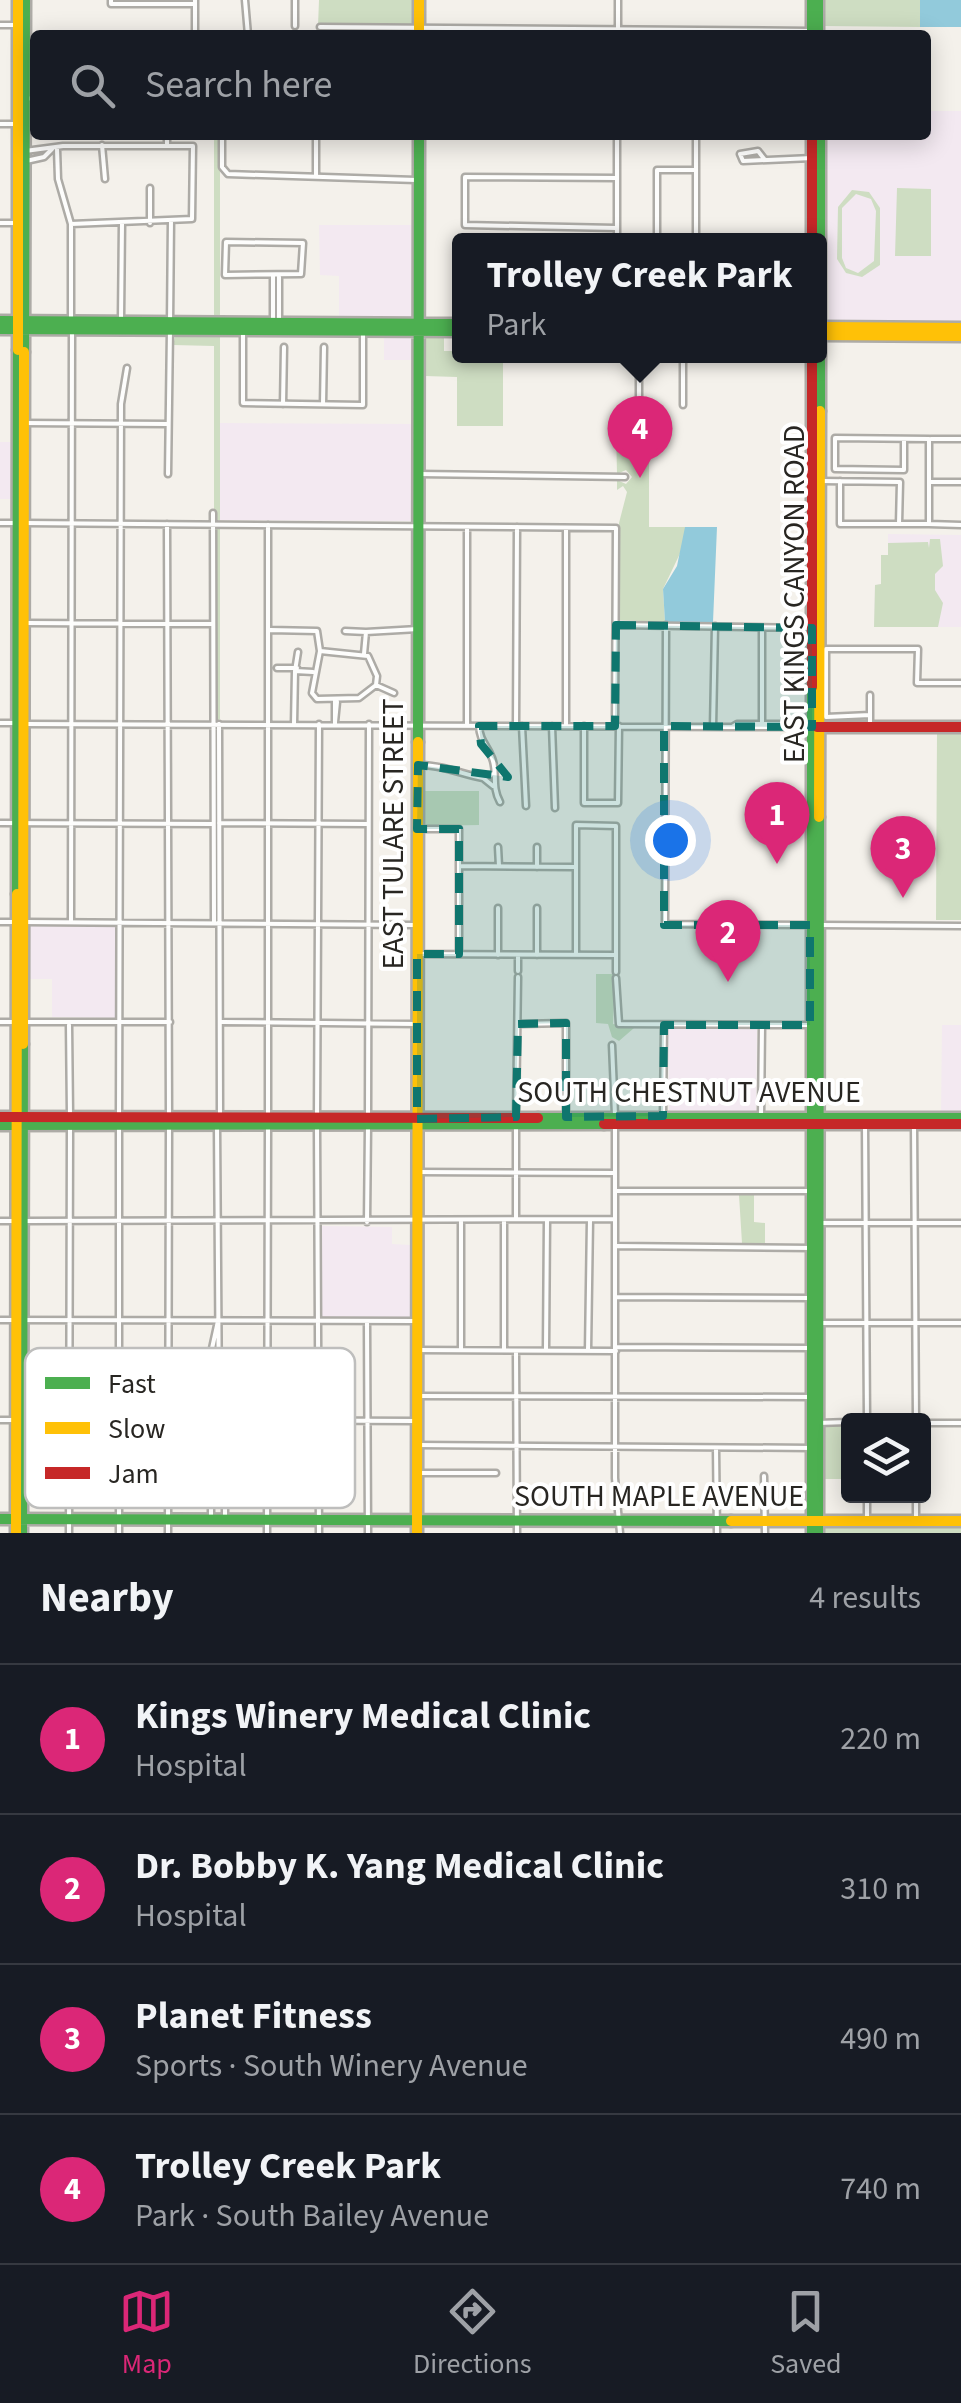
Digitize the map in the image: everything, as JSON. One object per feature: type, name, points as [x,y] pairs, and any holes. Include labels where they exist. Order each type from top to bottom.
[{"type":"main road","points":[[19,1533],[22,0]]},
{"type":"main road","points":[[420,0],[420,30]]},
{"type":"main road","points":[[815,0],[815,30]]},
{"type":"main road","points":[[22,25],[30,99],[22,124],[22,223]]},
{"type":"main road","name":"EAST TULARE STREET","points":[[417,1533],[419,140]]},
{"type":"main road","points":[[812,140],[812,233]]},
{"type":"main road","name":"EAST KINGS CANYON ROAD","points":[[820,140],[820,233]]},
{"type":"main road","points":[[0,325],[121,323],[363,332],[452,327]]},
{"type":"main road","points":[[87,329],[121,323]]},
{"type":"main road","points":[[72,325],[87,329],[196,324],[420,328]]},
{"type":"main road","points":[[243,330],[278,325]]},
{"type":"main road","points":[[827,331],[890,335],[932,332]]},
{"type":"main road","points":[[827,331],[961,332]]},
{"type":"main road","name":"EAST KINGS CANYON ROAD","points":[[812,363],[815,727]]},
{"type":"main road","name":"EAST KINGS CANYON ROAD","points":[[815,1528],[813,1120],[820,363]]},
{"type":"main road","points":[[815,727],[870,721],[961,727]]},
{"type":"main road","name":"EAST KINGS CANYON ROAD","points":[[813,1120],[810,1025],[814,925]]},
{"type":"main road","name":"SOUTH CHESTNUT AVENUE","points":[[712,1119],[762,1116],[865,1124],[961,1122]]},
{"type":"main road","points":[[0,1117],[20,1122]]},
{"type":"main road","points":[[865,1124],[892,1118]]},
{"type":"main road","name":"SOUTH CHESTNUT AVENUE","points":[[368,1122],[892,1118],[914,1121]]},
{"type":"main road","name":"SOUTH CHESTNUT AVENUE","points":[[516,1120],[615,1119]]},
{"type":"main road","points":[[317,1122],[368,1122]]},
{"type":"main road","points":[[0,1125],[368,1122]]},
{"type":"main road","name":"EAST KINGS CANYON ROAD","points":[[813,1191],[817,1224],[811,1298],[814,1324]]},
{"type":"main road","name":"EAST KINGS CANYON ROAD","points":[[814,1397],[818,1423],[815,1448]]},
{"type":"main road","name":"SOUTH MAPLE AVENUE","points":[[0,1519],[517,1520],[620,1527],[815,1528],[868,1521],[961,1521]]},
{"type":"street","points":[[245,0],[248,30]]},
{"type":"street","points":[[295,0],[295,26]]},
{"type":"street","points":[[618,0],[618,30]]},
{"type":"street","points":[[112,2],[195,2],[195,30]]},
{"type":"street","points":[[0,25],[22,25]]},
{"type":"street","points":[[320,27],[395,30]]},
{"type":"street","points":[[0,124],[22,124]]},
{"type":"street","points":[[167,140],[167,146]]},
{"type":"street","points":[[222,140],[223,172],[418,180]]},
{"type":"street","points":[[316,140],[316,174]]},
{"type":"street","points":[[616,233],[617,140]]},
{"type":"street","points":[[696,140],[696,233]]},
{"type":"street","points":[[25,156],[54,148],[102,145],[193,146],[192,219],[150,224],[71,224]]},
{"type":"street","points":[[102,145],[104,178]]},
{"type":"street","points":[[25,156],[54,148]]},
{"type":"street","points":[[54,148],[71,224],[71,922]]},
{"type":"street","points":[[766,160],[812,158]]},
{"type":"street","points":[[657,233],[656,170],[696,170]]},
{"type":"street","points":[[616,228],[465,225],[464,177],[618,178]]},
{"type":"street","points":[[150,188],[150,224]]},
{"type":"street","points":[[168,474],[171,220]]},
{"type":"street","points":[[0,224],[22,223]]},
{"type":"street","points":[[121,323],[122,223]]},
{"type":"street","points":[[302,242],[301,274],[276,276],[224,274],[225,243],[302,242]]},
{"type":"street","points":[[276,276],[278,325]]},
{"type":"street","points":[[276,276],[278,325]]},
{"type":"street","points":[[243,330],[243,403],[283,404],[363,405],[363,332]]},
{"type":"street","points":[[283,404],[284,347]]},
{"type":"street","points":[[323,404],[324,347]]},
{"type":"street","points":[[638,363],[639,404]]},
{"type":"street","points":[[683,363],[683,405]]},
{"type":"street","points":[[119,1348],[120,524],[127,368]]},
{"type":"street","points":[[21,423],[168,424]]},
{"type":"street","points":[[904,439],[904,470],[835,470],[835,438],[930,439],[961,440]]},
{"type":"street","points":[[929,524],[930,439]]},
{"type":"street","points":[[818,454],[835,454]]},
{"type":"street","points":[[419,474],[625,477]]},
{"type":"street","points":[[840,481],[840,524],[961,524]]},
{"type":"street","points":[[819,482],[900,482],[899,524]]},
{"type":"street","points":[[930,482],[961,482]]},
{"type":"street","points":[[212,513],[211,724],[215,823],[220,839],[221,924],[218,1348]]},
{"type":"street","points":[[0,522],[616,528],[618,803],[584,803],[584,726]]},
{"type":"street","points":[[166,524],[168,1348]]},
{"type":"street","points":[[268,525],[268,1348]]},
{"type":"street","points":[[467,527],[467,726]]},
{"type":"street","points":[[517,527],[519,726],[526,806]]},
{"type":"street","points":[[566,528],[566,726]]},
{"type":"street","points":[[20,623],[211,624]]},
{"type":"street","points":[[616,625],[812,628]]},
{"type":"street","points":[[666,626],[665,924],[961,926]]},
{"type":"street","points":[[713,727],[715,626]]},
{"type":"street","points":[[762,627],[762,724]]},
{"type":"street","points":[[345,631],[418,629]]},
{"type":"street","points":[[270,630],[318,631],[320,651],[312,693],[318,699],[358,698],[376,686]]},
{"type":"street","points":[[366,632],[364,654],[374,666],[376,686]]},
{"type":"street","points":[[870,695],[870,721],[826,718],[826,649],[918,650],[918,683],[961,683]]},
{"type":"street","points":[[320,651],[364,654]]},
{"type":"street","points":[[294,724],[298,652]]},
{"type":"street","points":[[278,668],[315,672]]},
{"type":"street","points":[[376,686],[394,693]]},
{"type":"street","points":[[0,723],[815,727]]},
{"type":"street","points":[[214,924],[212,839],[219,724]]},
{"type":"street","points":[[318,1348],[319,724]]},
{"type":"street","points":[[367,1222],[369,724]]},
{"type":"street","points":[[479,726],[481,744],[492,758],[492,786]]},
{"type":"street","points":[[552,726],[555,808]]},
{"type":"street","points":[[732,727],[815,727]]},
{"type":"street","points":[[418,765],[443,766],[456,775],[482,778],[493,774]]},
{"type":"street","points":[[482,778],[492,786],[500,802]]},
{"type":"street","points":[[0,822],[368,824]]},
{"type":"street","points":[[576,955],[576,825],[616,826],[618,1023],[810,1025]]},
{"type":"street","points":[[417,830],[459,830],[459,954]]},
{"type":"street","points":[[212,839],[220,839]]},
{"type":"street","points":[[498,847],[499,866]]},
{"type":"street","points":[[537,847],[537,867]]},
{"type":"street","points":[[459,866],[576,866]]},
{"type":"street","points":[[498,908],[498,954]]},
{"type":"street","points":[[537,908],[537,955]]},
{"type":"street","points":[[0,922],[417,925]]},
{"type":"street","points":[[417,954],[616,955]]},
{"type":"street","points":[[516,1219],[518,955]]},
{"type":"street","points":[[0,1022],[170,1022]]},
{"type":"street","points":[[221,1022],[417,1024]]},
{"type":"street","points":[[70,1023],[70,1348]]},
{"type":"street","points":[[518,1024],[566,1023],[566,1117]]},
{"type":"street","points":[[663,1119],[664,1024]]},
{"type":"street","points":[[762,1025],[762,1116]]},
{"type":"street","points":[[612,1045],[617,1246],[615,1446],[620,1527]]},
{"type":"street","points":[[914,1121],[916,1413]]},
{"type":"street","points":[[865,1124],[867,1413]]},
{"type":"street","points":[[416,1172],[615,1174]]},
{"type":"street","points":[[616,1191],[813,1191]]},
{"type":"street","points":[[461,1219],[461,1350]]},
{"type":"street","points":[[504,1219],[504,1350]]},
{"type":"street","points":[[546,1350],[547,1219]]},
{"type":"street","points":[[588,1350],[590,1219]]},
{"type":"street","points":[[0,1221],[615,1219]]},
{"type":"street","points":[[817,1224],[961,1223]]},
{"type":"street","points":[[617,1246],[814,1248]]},
{"type":"street","points":[[616,1297],[811,1298]]},
{"type":"street","points":[[0,1320],[416,1321]]},
{"type":"street","points":[[212,1348],[218,1321]]},
{"type":"street","points":[[367,1321],[368,1533]]},
{"type":"street","points":[[814,1324],[961,1323]]},
{"type":"street","points":[[417,1350],[814,1348]]},
{"type":"street","points":[[516,1350],[517,1533]]},
{"type":"street","points":[[417,1396],[814,1397]]},
{"type":"street","points":[[0,1420],[25,1420]]},
{"type":"street","points":[[355,1421],[416,1421]]},
{"type":"street","points":[[818,1423],[841,1422]]},
{"type":"street","points":[[931,1423],[961,1423]]},
{"type":"street","points":[[417,1445],[815,1448]]},
{"type":"street","points":[[716,1447],[717,1527]]},
{"type":"street","points":[[416,1472],[496,1473]]},
{"type":"street","points":[[764,1476],[765,1527]]},
{"type":"street","points":[[867,1503],[868,1521]]},
{"type":"street","points":[[916,1503],[916,1521]]},
{"type":"street","points":[[69,1508],[70,1533]]},
{"type":"street","points":[[119,1508],[119,1533]]},
{"type":"street","points":[[168,1508],[168,1533]]},
{"type":"street","points":[[211,1508],[211,1520]]},
{"type":"street","points":[[225,1508],[225,1520]]},
{"type":"street","points":[[267,1508],[268,1533]]},
{"type":"street","points":[[318,1533],[319,1508]]},
{"type":"highlighted area","points":[[616,625],[812,628],[812,727],[664,726],[664,925],[810,925],[810,1025],[664,1025],[663,1116],[566,1117],[566,1023],[518,1024],[516,1117],[417,1119],[417,954],[459,954],[459,829],[417,829],[418,765],[508,777],[481,744],[479,726],[615,726]]},
{"type":"shaded area","points":[[931,111],[961,111],[961,323],[829,322],[826,140],[931,140]]},
{"type":"shaded area","points":[[319,225],[414,225],[413,319],[339,319],[339,276],[320,275]]},
{"type":"shaded area","points":[[384,336],[412,336],[414,360],[384,360]]},
{"type":"shaded area","points":[[220,423],[412,424],[411,521],[220,520]]},
{"type":"shaded area","points":[[0,442],[14,442],[14,499],[0,499]]},
{"type":"shaded area","points":[[888,534],[961,535],[961,627],[874,627],[875,585],[881,584],[881,555],[888,555]]},
{"type":"shaded area","points":[[28,926],[115,927],[115,1018],[52,1017],[52,979],[28,979]]},
{"type":"shaded area","points":[[942,1025],[961,1025],[961,1114],[941,1114]]},
{"type":"shaded area","points":[[668,1028],[757,1028],[756,1111],[669,1110]]},
{"type":"shaded area","points":[[322,1226],[392,1227],[392,1244],[410,1245],[410,1317],[322,1317]]},
{"type":"green space","points":[[319,0],[414,0],[414,27],[318,26]]},
{"type":"green space","points":[[822,0],[920,0],[920,27],[824,26]]},
{"type":"green space","points":[[214,140],[220,140],[220,320],[214,320]]},
{"type":"green space","points":[[897,188],[931,189],[931,256],[895,256]]},
{"type":"green space","points":[[852,190],[869,192],[880,208],[880,265],[862,277],[846,273],[837,259],[838,207]],"holes":[[[856,194],[871,199],[876,211],[874,261],[858,273],[846,268],[842,258],[842,208]]]},
{"type":"green space","points":[[176,334],[220,334],[220,520],[214,520],[214,346],[173,345]]},
{"type":"green space","points":[[444,335],[444,351],[452,351],[452,363],[503,363],[503,426],[457,426],[457,377],[425,376],[425,338]]},
{"type":"green space","points":[[616,427],[649,428],[649,527],[685,527],[686,541],[663,589],[665,622],[619,620],[619,523],[627,492],[623,486],[617,490],[617,480],[626,484],[632,477],[626,470],[617,474]]},
{"type":"green space","points":[[214,527],[220,527],[220,719],[215,722]]},
{"type":"green space","points":[[930,539],[940,539],[943,566],[935,574],[935,590],[943,603],[938,627],[874,627],[875,585],[881,584],[881,555],[888,555],[888,543],[928,542],[929,548]]},
{"type":"green space","points":[[937,732],[961,733],[961,920],[936,920]]},
{"type":"green space","points":[[424,791],[479,791],[479,825],[424,826]]},
{"type":"green space","points":[[596,974],[615,974],[613,1024],[634,1028],[619,1041],[612,1037],[608,1024],[596,1023]]},
{"type":"green space","points":[[739,1195],[754,1195],[754,1222],[765,1223],[765,1243],[742,1243]]},
{"type":"green space","points":[[822,1426],[841,1426],[841,1479],[822,1479]]},
{"type":"green space","points":[[824,1528],[961,1528],[961,1533],[822,1533]]},
{"type":"water","points":[[920,0],[961,0],[961,27],[920,27]]},
{"type":"water","points":[[685,527],[717,527],[713,622],[665,622],[663,589],[677,566]]},
{"type":"traffic: fast","points":[[24,352],[25,0]]},
{"type":"traffic: fast","points":[[812,0],[812,30]]},
{"type":"traffic: fast","points":[[818,0],[818,30]]},
{"type":"traffic: fast","points":[[418,742],[419,140]]},
{"type":"traffic: fast","points":[[820,140],[820,233]]},
{"type":"traffic: fast","points":[[0,321],[452,324]]},
{"type":"traffic: fast","points":[[0,329],[452,331]]},
{"type":"traffic: fast","points":[[17,894],[18,350]]},
{"type":"traffic: fast","points":[[820,363],[820,411]]},
{"type":"traffic: fast","points":[[812,687],[812,1533]]},
{"type":"traffic: fast","points":[[818,1533],[819,817]]},
{"type":"traffic: fast","points":[[22,1533],[23,1044]]},
{"type":"traffic: fast","points":[[538,1118],[961,1118]]},
{"type":"traffic: fast","points":[[0,1125],[604,1124]]},
{"type":"traffic: fast","points":[[0,1519],[731,1521]]},
{"type":"traffic: slow","points":[[18,0],[18,350]]},
{"type":"traffic: slow","points":[[419,0],[419,30]]},
{"type":"traffic: slow","points":[[827,327],[961,328]]},
{"type":"traffic: slow","points":[[827,335],[961,336]]},
{"type":"traffic: slow","points":[[23,1044],[24,352]]},
{"type":"traffic: slow","points":[[819,817],[820,411]]},
{"type":"traffic: slow","points":[[417,1533],[418,742]]},
{"type":"traffic: slow","points":[[16,1533],[17,894]]},
{"type":"traffic: slow","points":[[731,1521],[961,1521]]},
{"type":"traffic: jam","points":[[812,140],[812,233]]},
{"type":"traffic: jam","points":[[812,363],[812,687]]},
{"type":"traffic: jam","points":[[817,727],[961,727]]},
{"type":"traffic: jam","points":[[0,1117],[538,1118]]},
{"type":"traffic: jam","points":[[604,1124],[961,1124]]},
{"type":"place","name":"Trolley Creek Park","points":[[640,478]]},
{"type":"place","name":"Kings Winery Medical Clinic","points":[[777,864]]},
{"type":"place","name":"Planet Fitness","points":[[903,898]]},
{"type":"place","name":"Dr. Bobby K. Yang Medical Clinic","points":[[728,982]]}]
